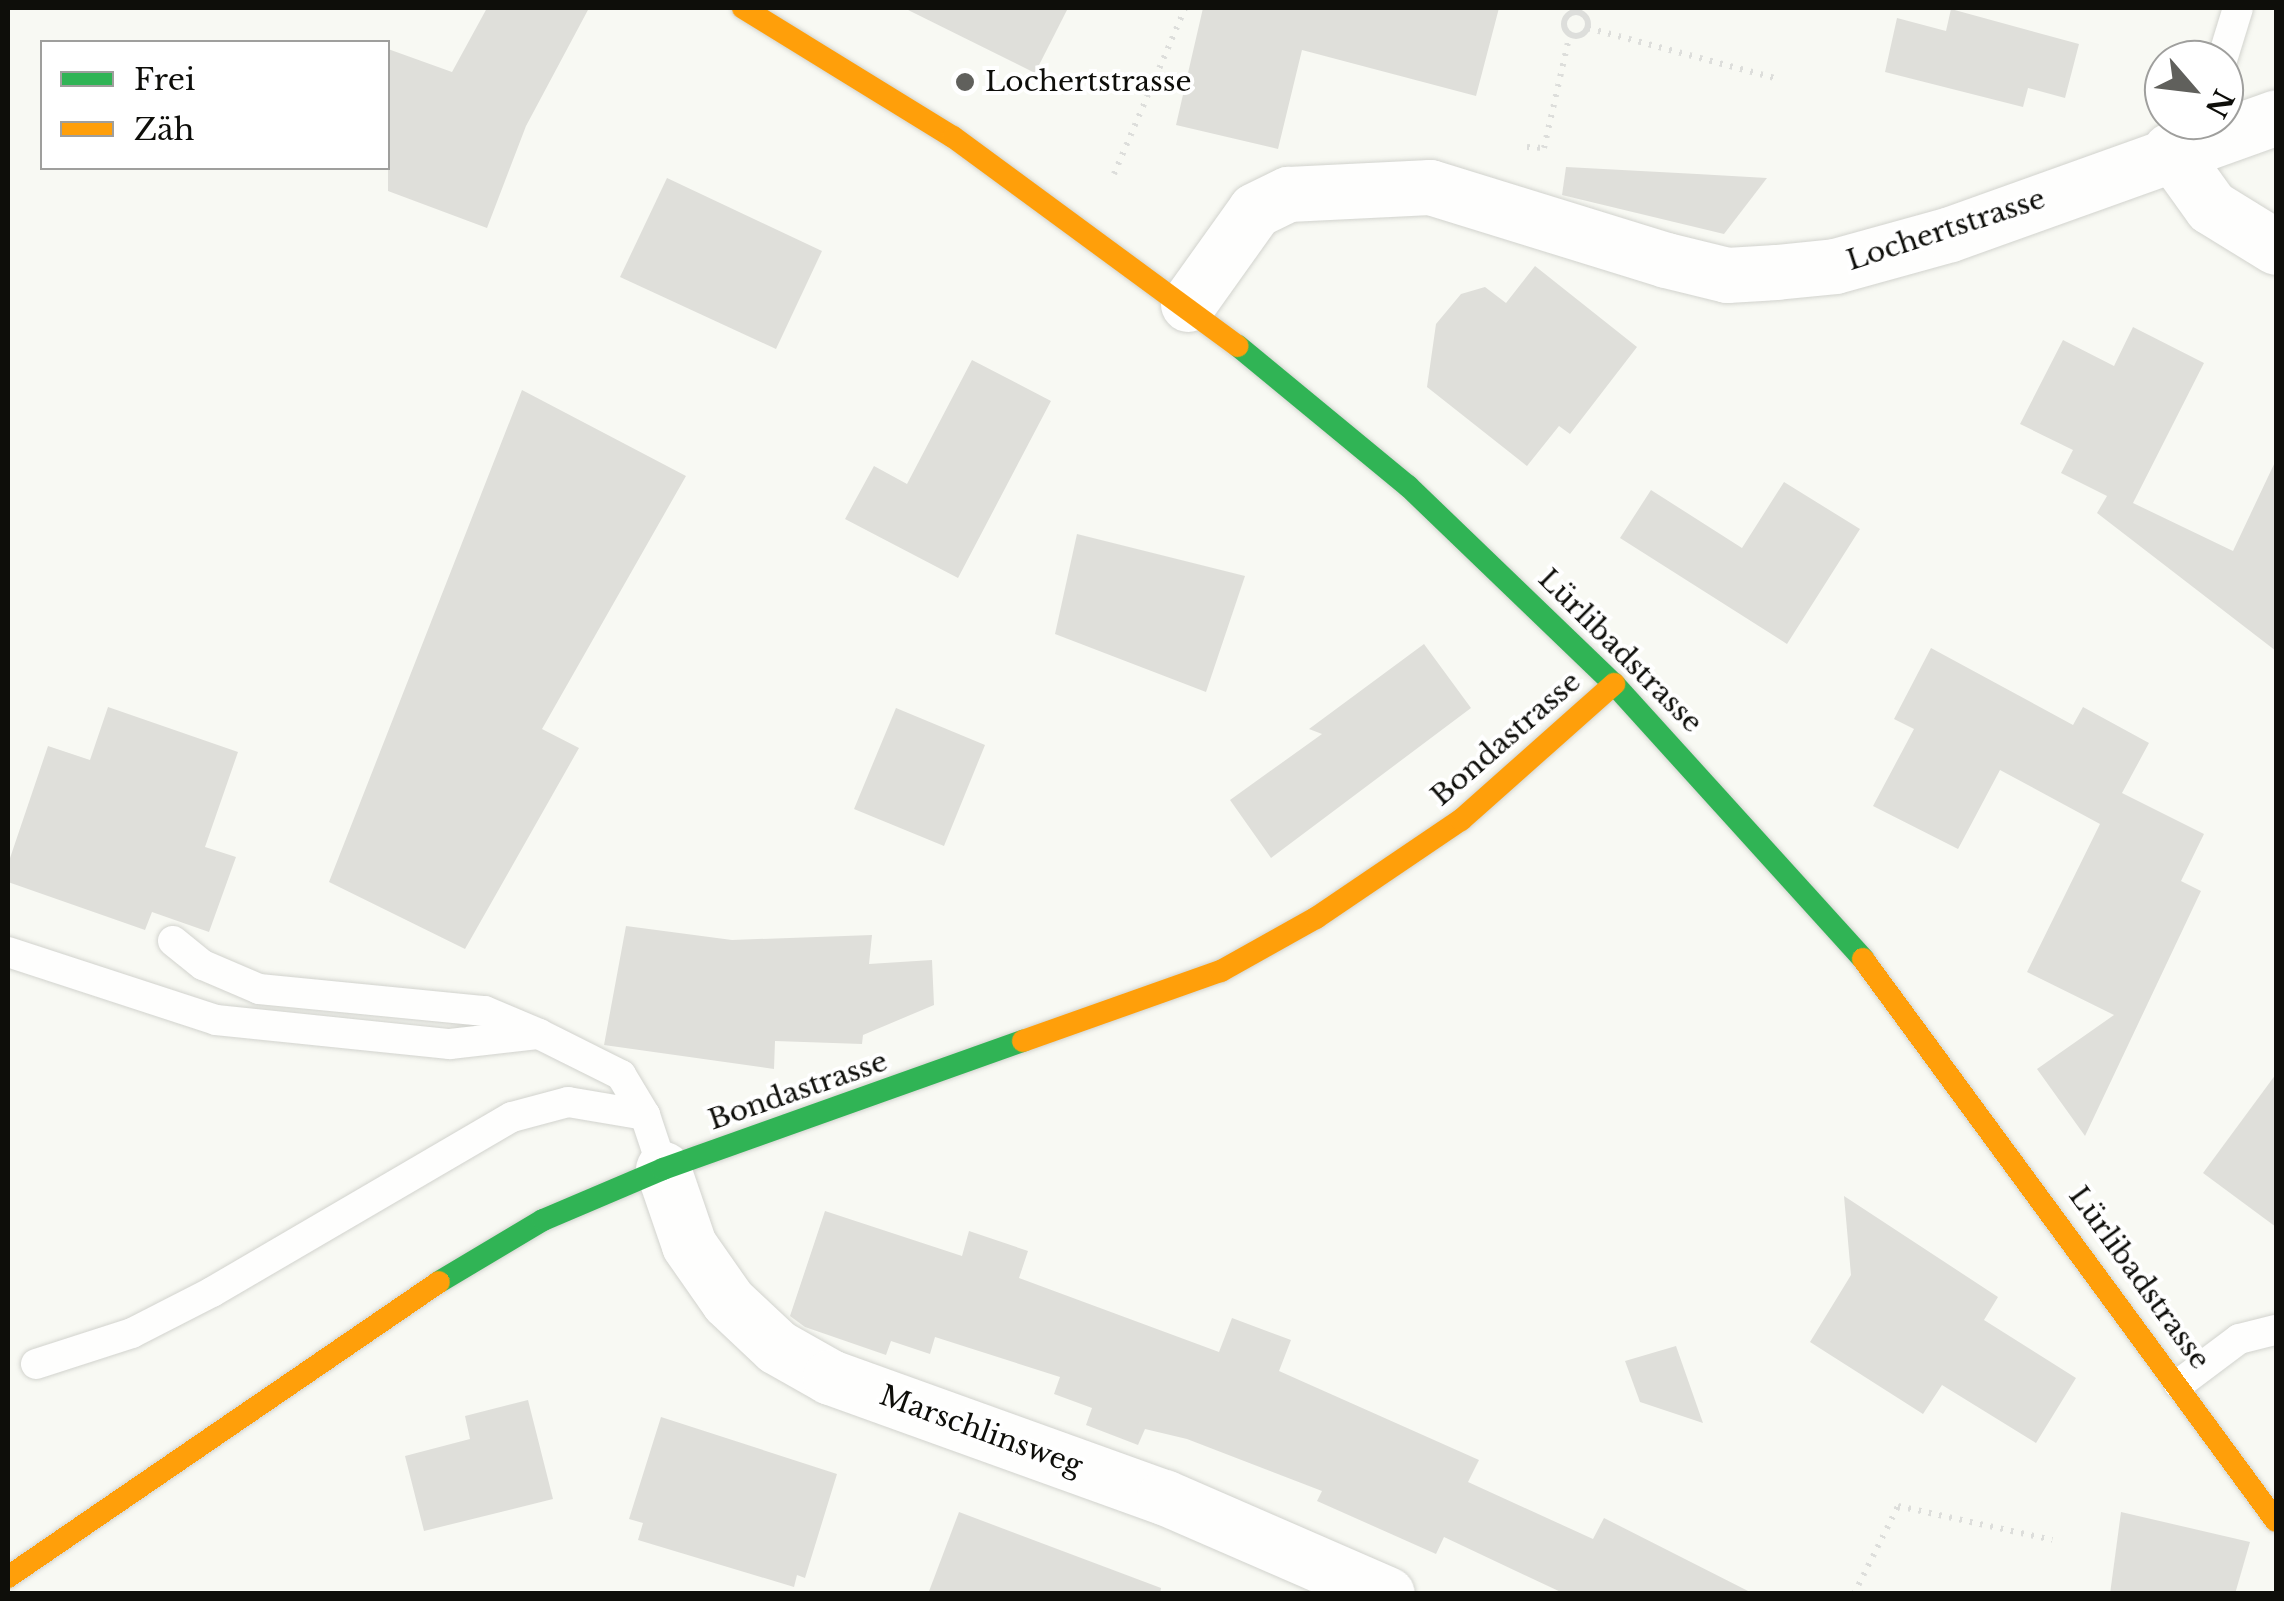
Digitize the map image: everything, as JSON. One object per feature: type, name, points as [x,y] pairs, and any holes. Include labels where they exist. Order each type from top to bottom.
[{"type":"street","name":"Lürlibadstrasse","points":[[743,8],[953,137],[1188,304],[1408,486],[1614,684],[1799,880],[1898,1001],[2276,1521]]},
{"type":"street","name":"Lochertstrasse","points":[[2244,124],[2276,117]]},
{"type":"street","name":"Lochertstrasse","points":[[1188,304],[1255,210],[1288,194],[1430,187],[1666,260],[1727,274],[1776,272],[1835,266],[1950,234],[2183,140]]},
{"type":"street","points":[[2191,140],[2211,207],[2276,247]]},
{"type":"street","name":"Bondastrasse","points":[[8,1577],[403,1303],[542,1220],[663,1169],[1220,971],[1316,918],[1462,820],[1614,684]]},
{"type":"street","name":"Marschlinsweg","points":[[663,1169],[689,1245],[728,1301],[777,1347],[830,1377],[1164,1497],[1387,1594]]},
{"type":"lane","points":[[2228,40],[2238,8]]},
{"type":"lane","points":[[173,940],[203,965],[258,990],[485,1012],[540,1034],[621,1076],[645,1115],[663,1169]]},
{"type":"lane","points":[[8,952],[216,1020],[450,1044],[540,1034]]},
{"type":"lane","points":[[36,1364],[132,1333],[212,1292],[512,1117],[568,1102],[645,1115]]},
{"type":"lane","points":[[2179,1384],[2239,1339],[2276,1330]]},
{"type":"path","points":[[1114,174],[1186,8]]},
{"type":"path","points":[[1537,148],[1544,148],[1570,34],[1565,20],[1581,10],[1588,28]]},
{"type":"path","points":[[1570,34],[1588,28],[1779,79]]},
{"type":"path","points":[[1854,1594],[1898,1506],[2052,1540]]},
{"type":"building","points":[[487,8],[589,8],[526,126],[487,228],[388,191],[390,50],[452,72]]},
{"type":"building","points":[[904,8],[1068,8],[1035,73]]},
{"type":"building","points":[[1203,8],[1499,8],[1476,96],[1302,50],[1278,149],[1176,125]]},
{"type":"building","points":[[1951,9],[2079,44],[2065,98],[2028,88],[2023,107],[1885,72],[1897,18],[1946,31]]},
{"type":"building","points":[[1566,167],[1767,178],[1724,234],[1562,195]]},
{"type":"building","points":[[667,178],[822,251],[776,349],[620,277]]},
{"type":"building","points":[[1535,266],[1637,347],[1570,434],[1559,426],[1527,466],[1427,387],[1436,324],[1461,294],[1485,287],[1506,303]]},
{"type":"building","points":[[2133,327],[2204,363],[2133,503],[2233,551],[2276,460],[2276,651],[2097,513],[2107,496],[2061,473],[2073,450],[2020,424],[2063,340],[2114,366]]},
{"type":"building","points":[[972,360],[1051,401],[958,578],[845,519],[874,466],[907,484]]},
{"type":"building","points":[[522,390],[686,476],[542,729],[579,748],[465,949],[329,882]]},
{"type":"building","points":[[1784,482],[1860,529],[1787,644],[1620,538],[1651,490],[1742,548]]},
{"type":"building","points":[[1077,534],[1245,576],[1206,692],[1055,634]]},
{"type":"building","points":[[1424,644],[1471,708],[1271,858],[1230,800],[1322,734],[1309,729]]},
{"type":"building","points":[[1931,648],[2073,725],[2083,707],[2149,743],[2122,793],[2204,834],[2181,881],[2201,891],[2085,1136],[2037,1069],[2114,1015],[2027,972],[2100,824],[2000,770],[1958,849],[1873,806],[1914,729],[1894,719]]},
{"type":"building","points":[[108,707],[238,752],[205,847],[236,857],[209,932],[152,912],[145,930],[8,882],[8,864],[48,746],[90,760]]},
{"type":"building","points":[[896,708],[985,745],[944,846],[854,809]]},
{"type":"building","points":[[626,926],[732,940],[872,935],[869,964],[932,960],[934,1005],[863,1035],[862,1044],[775,1041],[774,1069],[604,1045]]},
{"type":"building","points":[[2276,1074],[2276,1227],[2203,1173]]},
{"type":"building","points":[[1844,1196],[1998,1297],[1984,1320],[2076,1378],[2036,1443],[1942,1385],[1923,1414],[1810,1342],[1851,1275]]},
{"type":"building","points":[[825,1211],[962,1256],[969,1231],[1028,1251],[1019,1278],[1219,1352],[1232,1318],[1291,1340],[1279,1371],[1479,1460],[1468,1482],[1593,1539],[1604,1518],[1754,1594],[1565,1594],[1444,1537],[1436,1554],[1317,1501],[1322,1491],[1187,1439],[1145,1429],[1138,1445],[1086,1425],[1092,1408],[1054,1394],[1060,1377],[935,1337],[930,1354],[891,1341],[886,1355],[805,1327],[790,1316]]},
{"type":"building","points":[[1676,1346],[1703,1423],[1640,1402],[1625,1361]]},
{"type":"building","points":[[528,1400],[553,1499],[424,1531],[405,1456],[470,1439],[465,1416]]},
{"type":"building","points":[[661,1417],[837,1474],[805,1578],[797,1575],[794,1587],[638,1540],[643,1523],[629,1519]]},
{"type":"building","points":[[959,1512],[1161,1588],[1160,1594],[928,1594]]},
{"type":"building","points":[[2121,1512],[2250,1542],[2235,1594],[2110,1594]]},
{"type":"traffic: fast","points":[[1238,346],[1408,486],[1614,684],[1863,959]]},
{"type":"traffic: fast","points":[[439,1282],[543,1220],[663,1169],[1023,1041]]},
{"type":"traffic: slow","points":[[743,8],[953,137],[1238,346]]},
{"type":"traffic: slow","points":[[1023,1041],[1221,971],[1316,918],[1461,820],[1614,684]]},
{"type":"traffic: slow","points":[[1863,959],[2276,1521]]},
{"type":"traffic: slow","points":[[8,1577],[439,1282]]},
{"type":"place","name":"Lochertstrasse","points":[[965,82]]}]
